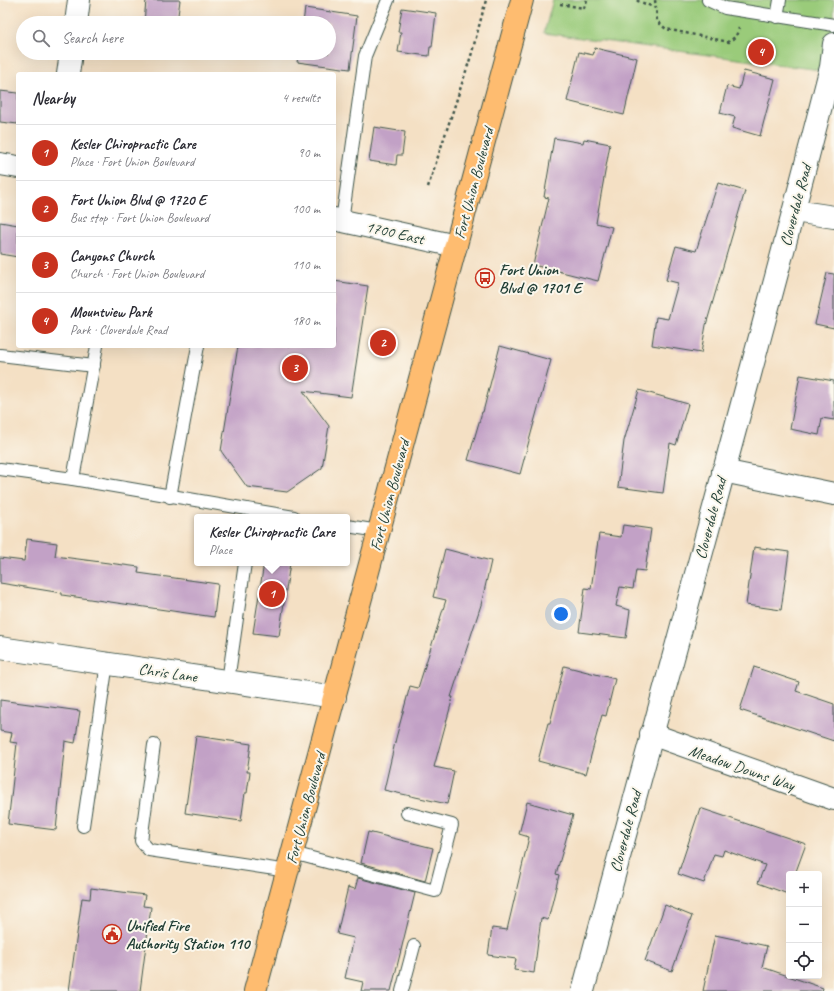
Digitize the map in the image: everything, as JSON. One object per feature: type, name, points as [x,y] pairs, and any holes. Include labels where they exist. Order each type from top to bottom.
[{"type":"main road","name":"Fort Union Boulevard","points":[[255,991],[522,0]]},
{"type":"street","points":[[77,16],[79,0]]},
{"type":"street","name":"Cloverdale Road","points":[[582,991],[794,211],[831,67],[834,44]]},
{"type":"street","points":[[68,72],[70,60]]},
{"type":"street","points":[[0,164],[16,167]]},
{"type":"street","points":[[794,211],[834,217]]},
{"type":"street","name":"1700 East","points":[[338,220],[456,246]]},
{"type":"street","points":[[723,471],[834,494]]},
{"type":"street","name":"Chris Lane","points":[[0,648],[335,697]]},
{"type":"street","name":"Meadow Downs Way","points":[[651,734],[834,798]]},
{"type":"lane","points":[[338,220],[365,56],[388,0]]},
{"type":"lane","points":[[708,0],[725,8],[834,25]]},
{"type":"lane","points":[[777,17],[780,0]]},
{"type":"lane","points":[[74,479],[97,348]]},
{"type":"lane","points":[[170,496],[198,348]]},
{"type":"lane","points":[[0,355],[94,366]]},
{"type":"lane","points":[[0,469],[74,479],[170,496],[252,514]]},
{"type":"lane","points":[[350,526],[379,531]]},
{"type":"lane","points":[[228,681],[245,566]]},
{"type":"lane","points":[[82,826],[107,663]]},
{"type":"lane","points":[[154,745],[141,841],[149,850],[290,862],[435,891],[452,825],[407,813]]},
{"type":"lane","points":[[402,991],[414,946]]},
{"type":"path","points":[[428,187],[470,56],[486,0]]},
{"type":"path","points":[[560,4],[584,8],[588,0]]},
{"type":"path","points":[[637,0],[638,2],[656,8]]},
{"type":"path","points":[[655,0],[657,21],[666,29],[729,42],[736,36],[739,26]]},
{"type":"green space","points":[[553,0],[834,0],[834,72],[544,33]]},
{"type":"building","points":[[146,0],[180,0],[178,16],[145,16]]},
{"type":"building","points":[[305,8],[357,16],[350,69],[297,62],[297,60],[336,60],[336,16],[304,16]]},
{"type":"building","points":[[402,8],[436,13],[432,47],[430,47],[429,56],[398,52],[401,32],[398,32]]},
{"type":"building","points":[[595,48],[637,58],[624,115],[567,101],[579,52],[593,55]]},
{"type":"building","points":[[744,71],[775,79],[760,136],[732,128],[735,117],[720,113],[727,86],[739,89]]},
{"type":"building","points":[[0,91],[16,93],[16,124],[0,122]]},
{"type":"building","points":[[374,127],[405,132],[402,155],[397,155],[396,165],[369,161]]},
{"type":"building","points":[[554,138],[583,143],[584,139],[610,144],[596,223],[612,227],[598,281],[533,265],[549,198],[544,197]]},
{"type":"building","points":[[718,183],[745,191],[706,325],[701,353],[652,345],[656,317],[668,319],[678,283],[666,280],[676,246],[696,251]]},
{"type":"building","points":[[0,222],[16,225],[16,257],[0,254]]},
{"type":"building","points":[[827,273],[834,274],[834,328],[815,324]]},
{"type":"building","points":[[336,281],[368,286],[351,397],[303,391],[329,426],[322,468],[287,492],[247,487],[221,451],[238,348],[336,348]]},
{"type":"building","points":[[500,346],[551,360],[520,474],[468,460],[483,412]]},
{"type":"building","points":[[800,375],[834,381],[834,420],[822,418],[819,435],[790,429]]},
{"type":"building","points":[[639,390],[688,404],[676,445],[670,443],[663,493],[618,487],[624,441]]},
{"type":"building","points":[[623,525],[651,529],[645,571],[636,570],[633,589],[620,587],[616,606],[630,610],[626,638],[579,632],[585,588],[591,589],[599,534],[621,537]]},
{"type":"building","points":[[27,539],[57,543],[55,556],[139,567],[138,573],[218,584],[214,617],[62,595],[62,593],[0,583],[0,558],[24,561]]},
{"type":"building","points":[[754,547],[789,552],[781,610],[746,605]]},
{"type":"building","points":[[445,549],[491,561],[481,605],[451,697],[453,697],[434,767],[454,771],[447,804],[384,790],[410,686],[418,688],[446,600],[433,597]]},
{"type":"building","points":[[264,566],[290,566],[279,636],[253,633]]},
{"type":"building","points":[[564,666],[615,679],[606,716],[602,715],[586,774],[538,761],[548,723],[550,723]]},
{"type":"building","points":[[754,667],[799,682],[796,691],[834,704],[834,741],[740,710]]},
{"type":"building","points":[[0,700],[80,711],[75,743],[65,741],[56,830],[8,824],[17,743],[10,742],[12,733],[0,731]]},
{"type":"building","points":[[196,736],[251,744],[247,772],[250,772],[241,821],[185,813]]},
{"type":"building","points":[[527,802],[573,815],[556,874],[559,875],[548,920],[541,918],[534,973],[514,970],[516,959],[488,955],[492,928],[507,930],[529,837],[519,834]]},
{"type":"building","points":[[700,808],[806,844],[796,871],[786,871],[786,893],[758,883],[765,865],[724,850],[722,856],[714,854],[704,883],[678,874]]},
{"type":"building","points":[[368,832],[433,848],[425,881],[361,863]]},
{"type":"building","points":[[358,878],[415,893],[391,991],[361,991],[363,982],[345,978],[354,938],[337,934],[348,887],[355,889]]},
{"type":"building","name":"Unified Fire Authority Station 110","points":[[91,888],[145,895],[143,906],[151,907],[140,991],[69,991],[82,898],[90,899]]},
{"type":"building","points":[[665,905],[692,916],[672,971],[645,961]]},
{"type":"building","points":[[715,935],[767,946],[762,967],[786,975],[786,979],[797,979],[823,988],[822,991],[703,991]]},
{"type":"place","name":"Mountview Park","points":[[761,52]]},
{"type":"place","name":"Fort Union Blvd @ 1701 E","points":[[485,278]]},
{"type":"place","name":"Fort Union Blvd @ 1720 E","points":[[383,343]]},
{"type":"place","name":"Canyons Church","points":[[295,368]]},
{"type":"place","name":"Kesler Chiropractic Care","points":[[272,594]]},
{"type":"place","name":"Unified Fire Authority Station 110","points":[[112,934]]}]
